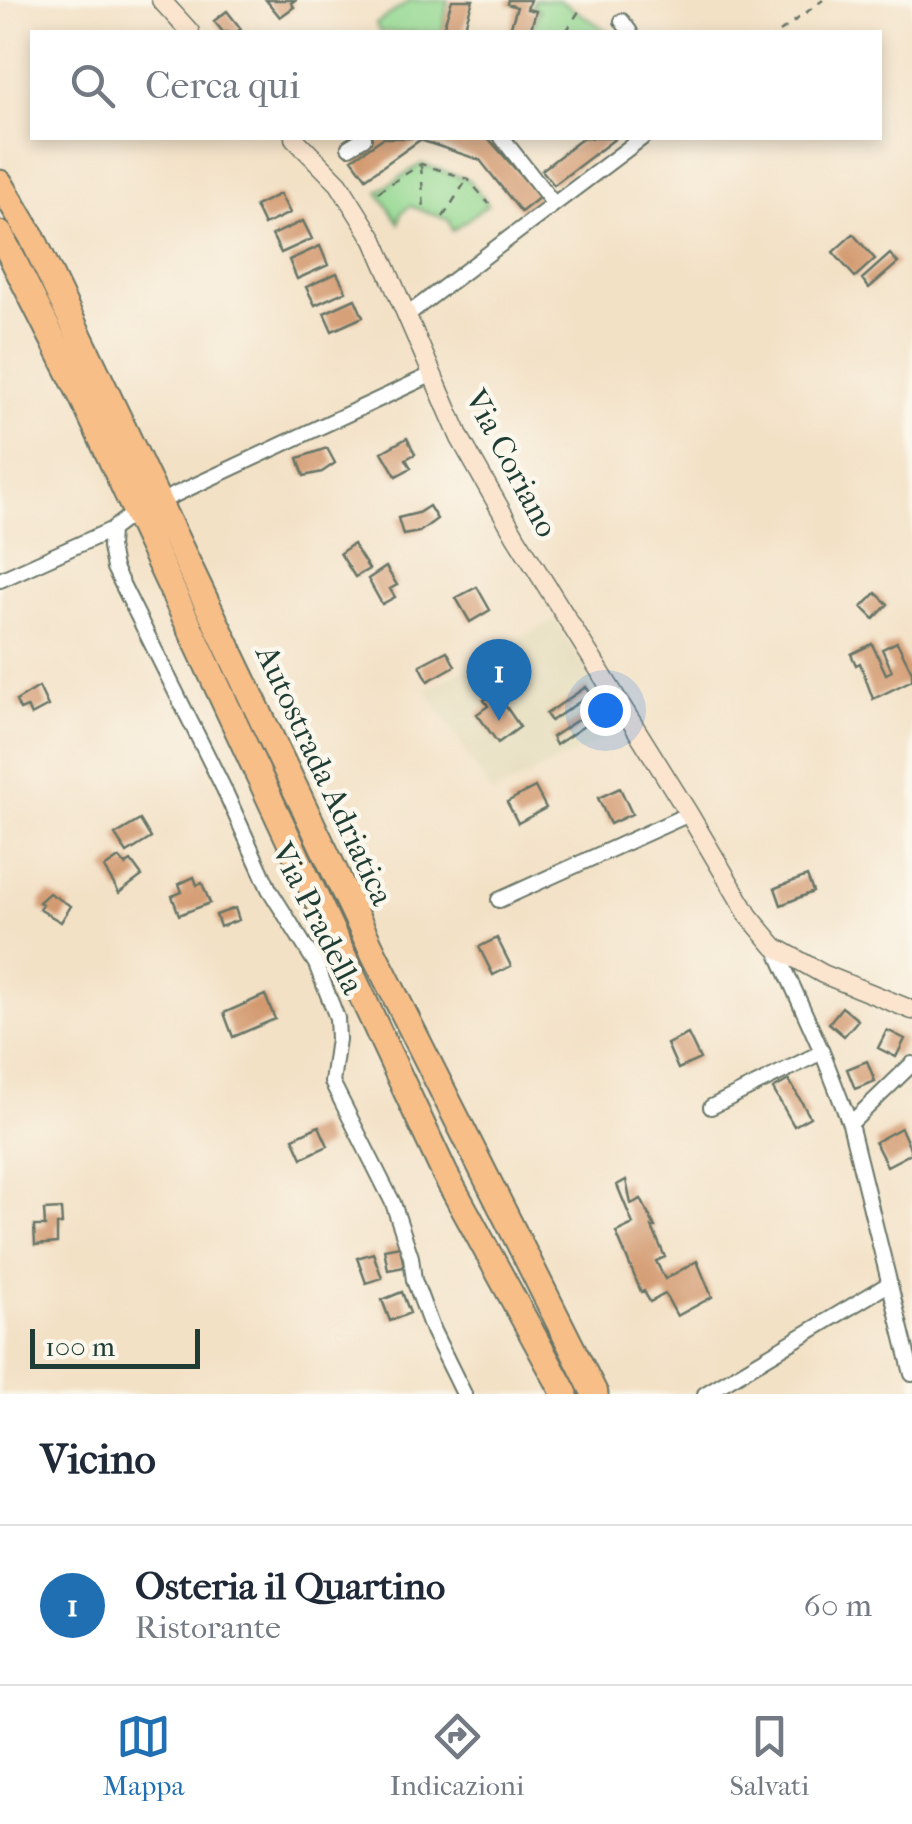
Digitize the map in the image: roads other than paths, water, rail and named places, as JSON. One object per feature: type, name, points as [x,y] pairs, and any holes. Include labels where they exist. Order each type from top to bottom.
[{"type":"highway","name":"Autostrada Adriatica","points":[[0,183],[32,237],[374,954],[595,1394]]},
{"type":"highway","name":"Autostrada Adriatica","points":[[0,234],[82,396],[445,1174],[565,1394]]},
{"type":"main road","points":[[161,0],[188,30]]},
{"type":"main road","name":"Via Coriano","points":[[296,140],[339,184],[374,240],[460,438],[516,538],[749,916],[774,947],[824,974],[912,1010]]},
{"type":"street","points":[[349,147],[361,140]]},
{"type":"street","points":[[504,140],[554,204]]},
{"type":"street","points":[[407,315],[639,140]]},
{"type":"street","points":[[170,497],[434,374]]},
{"type":"street","points":[[0,580],[111,530],[127,518]]},
{"type":"street","name":"Via Pradella","points":[[111,530],[114,568],[270,889],[316,964],[328,992],[337,1018],[338,1038],[332,1082],[393,1203],[420,1297],[464,1394]]},
{"type":"street","points":[[499,900],[689,814]]},
{"type":"street","points":[[774,947],[850,1124],[912,1374]]},
{"type":"street","points":[[711,1107],[822,1052]]},
{"type":"street","points":[[850,1124],[912,1064]]},
{"type":"street","points":[[705,1394],[887,1285]]},
{"type":"place","name":"Osteria il Quartino","points":[[499,721]]}]
